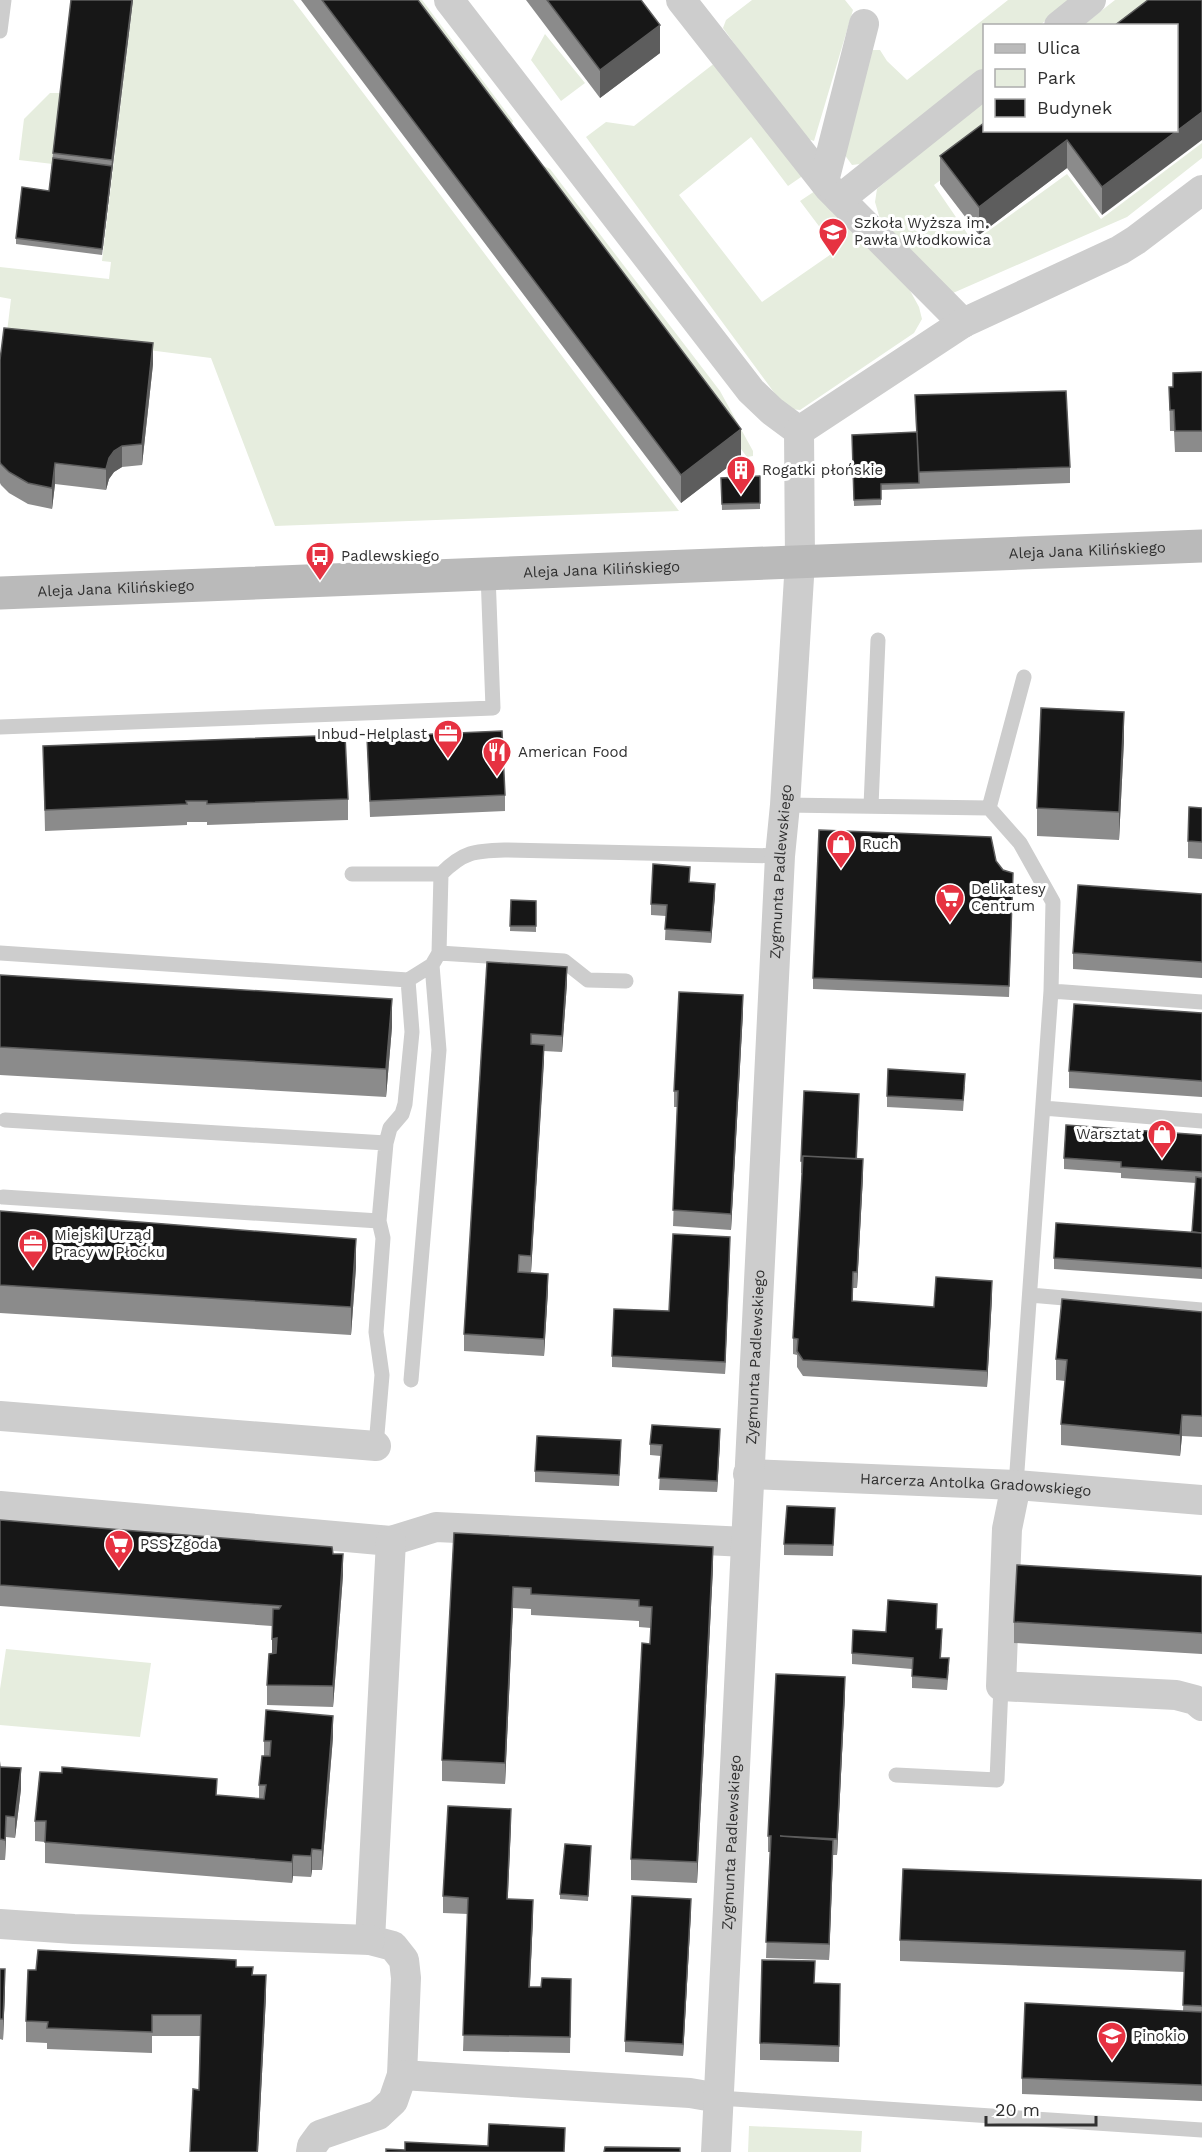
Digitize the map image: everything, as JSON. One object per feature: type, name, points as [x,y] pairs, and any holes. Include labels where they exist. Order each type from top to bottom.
[{"type":"main road","name":"Aleja Jana Kilińskiego","points":[[0,593],[1202,546]]},
{"type":"street","points":[[449,0],[751,391],[772,411],[799,431],[963,323],[1114,254],[1202,190]]},
{"type":"street","points":[[681,0],[832,190],[963,323]]},
{"type":"street","points":[[1061,24],[1090,0]]},
{"type":"street","points":[[832,190],[864,24]]},
{"type":"street","points":[[832,190],[983,85]]},
{"type":"street","name":"Zygmunta Padlewskiego","points":[[716,2152],[780,856],[800,561],[799,431]]},
{"type":"street","points":[[0,1416],[376,1446]]},
{"type":"street","name":"Harcerza Antolka Gradowskiego","points":[[748,1474],[1016,1485],[1202,1500]]},
{"type":"street","points":[[1016,1485],[1007,1528],[1001,1686],[1176,1695],[1195,1700],[1202,1706]]},
{"type":"street","points":[[0,1506],[339,1534],[391,1541],[436,1527],[746,1542]]},
{"type":"street","points":[[370,1940],[391,1541]]},
{"type":"street","points":[[0,1924],[370,1940],[393,1946],[404,1960],[406,1978],[402,2075],[393,2101],[378,2115],[320,2135],[312,2146],[311,2152]]},
{"type":"street","points":[[402,2075],[690,2093],[719,2098]]},
{"type":"lane","points":[[1,21],[4,0]]},
{"type":"lane","points":[[0,727],[493,708],[488,574]]},
{"type":"lane","points":[[871,806],[878,640]]},
{"type":"lane","points":[[989,808],[1024,677]]},
{"type":"lane","points":[[785,805],[989,808],[1020,843],[1053,902],[1051,991],[1016,1485]]},
{"type":"lane","points":[[411,1380],[439,1050],[435,959],[441,874],[457,858],[482,851],[780,856]]},
{"type":"lane","points":[[352,874],[441,874]]},
{"type":"lane","points":[[0,953],[408,980],[435,959],[564,961],[588,980],[626,981]]},
{"type":"lane","points":[[376,1446],[382,1375],[376,1332],[383,1238],[379,1221],[386,1143],[390,1128],[402,1114],[405,1104],[412,1032],[408,980]]},
{"type":"lane","points":[[1051,991],[1202,1002]]},
{"type":"lane","points":[[1043,1108],[1202,1121]]},
{"type":"lane","points":[[5,1120],[386,1143]]},
{"type":"lane","points":[[3,1197],[379,1221]]},
{"type":"lane","points":[[1030,1295],[1202,1310]]},
{"type":"lane","points":[[896,1775],[997,1780],[1001,1686]]},
{"type":"lane","points":[[719,2098],[1202,2130]]},
{"type":"green space","points":[[133,0],[293,0],[679,511],[275,526],[211,358],[7,332],[11,299],[0,297],[0,267],[109,279],[111,262],[102,261]]},
{"type":"green space","points":[[402,0],[422,0],[513,121],[511,127]]},
{"type":"green space","points":[[752,0],[845,0],[853,10],[814,141],[802,137],[723,28],[726,20]]},
{"type":"green space","points":[[1008,0],[1069,0],[1068,4],[1041,24],[983,24],[983,69],[860,164],[852,165],[844,154],[872,50],[880,50],[887,61],[907,80]]},
{"type":"green space","points":[[1115,0],[1178,0],[1145,24],[1085,24]]},
{"type":"green space","points":[[545,34],[585,83],[561,101],[531,60]]},
{"type":"green space","points":[[716,62],[804,175],[788,186],[751,137],[679,195],[762,302],[837,250],[800,201],[815,191],[907,285],[919,307],[922,319],[914,333],[800,410],[784,406],[586,137],[606,122],[634,126]]},
{"type":"green space","points":[[50,93],[62,93],[53,164],[19,160],[24,119]]},
{"type":"green space","points":[[983,100],[983,132],[1005,132],[934,185],[973,242],[1067,174],[1101,219],[1202,143],[1202,158],[1127,217],[953,293],[880,219],[875,202],[877,189]]},
{"type":"green space","points":[[538,163],[550,169],[720,391],[753,451],[753,456],[747,457],[530,169]]},
{"type":"green space","points":[[6,1649],[151,1663],[140,1737],[0,1725],[0,1689]]},
{"type":"green space","points":[[749,2126],[862,2131],[861,2152],[748,2152]]},
{"type":"building","points":[[71,0],[132,0],[112,160],[53,153]]},
{"type":"building","points":[[322,0],[418,0],[741,429],[681,475]]},
{"type":"building","points":[[547,0],[641,0],[660,25],[600,70]]},
{"type":"building","points":[[1148,0],[1202,0],[1202,112],[1178,130],[1178,24],[1117,24]]},
{"type":"building","points":[[983,124],[983,132],[1175,132],[1102,187],[1067,140],[979,207],[940,156]]},
{"type":"building","points":[[53,158],[112,166],[102,249],[16,238],[22,187],[49,191]]},
{"type":"building","points":[[4,328],[153,343],[142,444],[122,446],[114,451],[106,469],[55,463],[52,488],[28,483],[9,472],[0,462],[0,360]]},
{"type":"building","points":[[1202,372],[1202,431],[1175,431],[1174,410],[1170,410],[1169,387],[1173,387],[1173,373]]},
{"type":"building","points":[[1066,391],[1070,467],[919,472],[915,395]]},
{"type":"building","points":[[917,432],[919,483],[881,484],[881,499],[854,500],[852,435]]},
{"type":"building","name":"Rogatki płońskie","points":[[760,476],[760,503],[722,504],[721,478]]},
{"type":"building","points":[[1041,708],[1124,712],[1119,812],[1037,808]]},
{"type":"building","points":[[502,731],[505,795],[370,801],[367,737]]},
{"type":"building","points":[[345,735],[348,799],[207,804],[207,801],[186,801],[187,804],[45,810],[43,746]]},
{"type":"building","points":[[1189,807],[1202,808],[1202,842],[1188,841]]},
{"type":"building","points":[[819,830],[991,837],[996,861],[1003,870],[1013,873],[1009,986],[813,978]]},
{"type":"building","points":[[653,864],[690,867],[689,882],[715,884],[711,932],[665,929],[667,905],[651,904]]},
{"type":"building","points":[[1078,885],[1202,894],[1202,962],[1073,953]]},
{"type":"building","points":[[511,900],[536,901],[536,926],[510,926]]},
{"type":"building","points":[[487,962],[567,967],[562,1036],[531,1034],[531,1044],[544,1045],[531,1256],[519,1255],[518,1272],[548,1274],[544,1339],[464,1334]]},
{"type":"building","points":[[0,975],[392,999],[386,1069],[0,1047]]},
{"type":"building","points":[[679,992],[743,995],[731,1214],[673,1210],[678,1091],[674,1091]]},
{"type":"building","points":[[1074,1004],[1202,1013],[1202,1081],[1069,1071]]},
{"type":"building","points":[[888,1069],[965,1074],[963,1100],[887,1096]]},
{"type":"building","points":[[804,1091],[859,1094],[856,1159],[803,1156],[801,1161]]},
{"type":"building","points":[[1066,1125],[1202,1135],[1202,1172],[1121,1167],[1121,1162],[1064,1158]]},
{"type":"building","points":[[803,1156],[863,1159],[857,1272],[853,1272],[852,1301],[934,1307],[936,1277],[992,1281],[987,1371],[803,1360],[797,1351],[798,1339],[793,1338]]},
{"type":"building","points":[[1196,1177],[1202,1178],[1202,1233],[1192,1232]]},
{"type":"building","points":[[0,1211],[356,1239],[351,1307],[0,1285]]},
{"type":"building","points":[[1056,1223],[1202,1233],[1202,1268],[1054,1258]]},
{"type":"building","points":[[673,1234],[730,1237],[725,1362],[612,1356],[614,1309],[669,1311]]},
{"type":"building","points":[[1062,1299],[1202,1312],[1202,1416],[1182,1415],[1180,1435],[1061,1424],[1067,1360],[1056,1359]]},
{"type":"building","points":[[652,1425],[720,1429],[717,1481],[659,1478],[662,1445],[650,1444]]},
{"type":"building","points":[[537,1436],[621,1440],[619,1475],[535,1471]]},
{"type":"building","points":[[787,1506],[835,1508],[833,1545],[784,1544]]},
{"type":"building","points":[[0,1520],[332,1547],[333,1554],[343,1554],[333,1686],[267,1685],[269,1654],[276,1653],[277,1638],[272,1639],[273,1609],[279,1609],[281,1606],[0,1585]]},
{"type":"building","points":[[454,1533],[713,1547],[697,1862],[631,1859],[642,1643],[650,1644],[652,1607],[639,1606],[639,1600],[531,1594],[531,1588],[513,1587],[505,1763],[442,1760]]},
{"type":"building","points":[[1017,1565],[1202,1576],[1202,1633],[1014,1622]]},
{"type":"building","points":[[888,1600],[937,1604],[936,1629],[942,1629],[940,1658],[949,1658],[947,1679],[912,1676],[913,1658],[852,1653],[853,1630],[886,1632]]},
{"type":"building","points":[[776,1674],[845,1677],[837,1839],[780,1836],[833,1840],[829,1944],[766,1942],[771,1836],[768,1836]]},
{"type":"building","points":[[266,1710],[333,1716],[322,1850],[312,1849],[311,1856],[293,1855],[292,1862],[45,1842],[46,1821],[35,1821],[40,1772],[62,1773],[62,1767],[217,1779],[216,1795],[264,1799],[266,1785],[259,1785],[262,1756],[270,1756],[271,1741],[264,1741]]},
{"type":"building","points":[[0,1767],[21,1768],[15,1817],[6,1816],[5,1840],[0,1839]]},
{"type":"building","points":[[448,1806],[511,1809],[507,1899],[533,1900],[529,1987],[541,1987],[542,1978],[571,1979],[570,2037],[463,2035],[468,1898],[443,1896]]},
{"type":"building","points":[[565,1844],[591,1846],[588,1896],[560,1894]]},
{"type":"building","points":[[903,1869],[1202,1880],[1202,2006],[1183,2005],[1185,1951],[900,1940]]},
{"type":"building","points":[[632,1896],[691,1899],[683,2044],[625,2041]]},
{"type":"building","points":[[38,1950],[236,1960],[236,1967],[253,1967],[252,1975],[266,1975],[257,2152],[190,2152],[193,2089],[199,2090],[201,2015],[152,2015],[152,2032],[47,2028],[48,2022],[26,2021],[28,1970],[36,1970]]},
{"type":"building","points":[[762,1960],[815,1961],[814,1983],[840,1984],[839,2046],[760,2043]]},
{"type":"building","points":[[0,1969],[5,1969],[3,2019],[0,2019]]},
{"type":"building","name":"Pinokio","points":[[1025,2003],[1202,2012],[1202,2085],[1022,2078]]},
{"type":"building","points":[[489,2124],[565,2128],[564,2152],[386,2152],[386,2149],[405,2150],[405,2142],[488,2146]]},
{"type":"building","points":[[605,2147],[680,2148],[680,2152],[604,2152]]},
{"type":"place","name":"Szkoła Wyższa im. Pawła Włodkowica","points":[[833,258]]},
{"type":"place","name":"Rogatki płońskie","points":[[741,496]]},
{"type":"place","name":"Padlewskiego","points":[[320,582]]},
{"type":"place","name":"Inbud-Helplast","points":[[448,760]]},
{"type":"place","name":"American Food","points":[[497,778]]},
{"type":"place","name":"Ruch","points":[[841,870]]},
{"type":"place","name":"Delikatesy Centrum","points":[[950,924]]},
{"type":"place","name":"Warsztat","points":[[1162,1160]]},
{"type":"place","name":"Miejski Urząd Pracy w Płocku","points":[[33,1270]]},
{"type":"place","name":"PSS Zgoda","points":[[119,1570]]},
{"type":"place","name":"Pinokio","points":[[1112,2062]]}]
